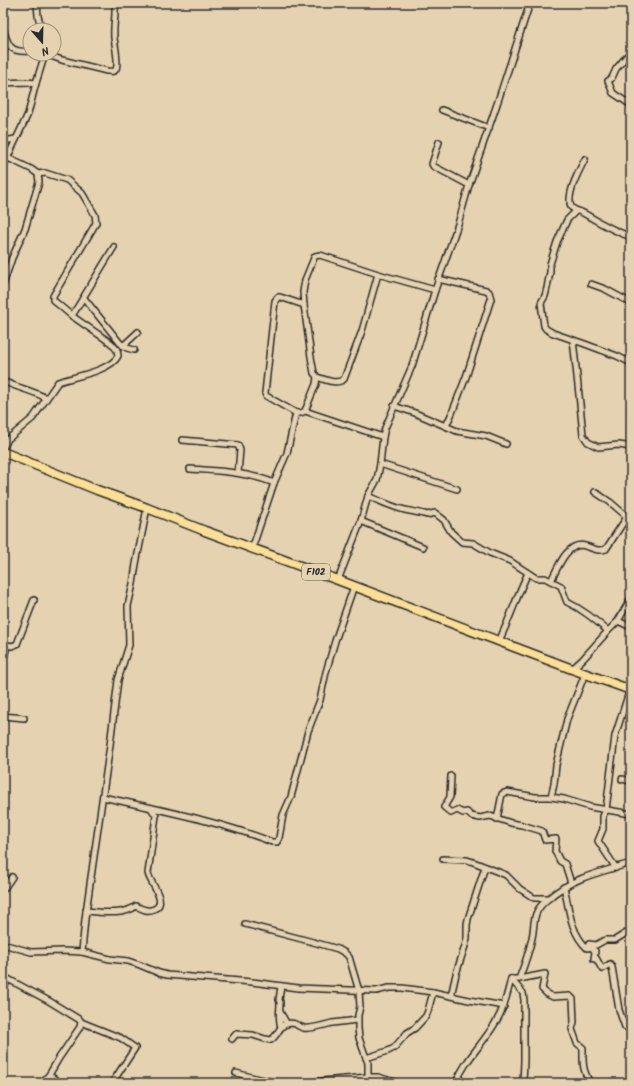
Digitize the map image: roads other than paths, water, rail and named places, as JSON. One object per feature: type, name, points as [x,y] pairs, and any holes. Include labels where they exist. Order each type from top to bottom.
[{"type":"main road","name":"F102","points":[[3,452],[205,531],[585,674],[631,689]]},
{"type":"street","points":[[37,3],[40,22]]},
{"type":"street","points":[[62,60],[108,71],[115,70],[115,3]]},
{"type":"street","points":[[338,580],[361,520],[368,496],[376,480],[380,464],[385,428],[412,366],[438,279],[458,224],[469,185],[530,3]]},
{"type":"street","points":[[3,28],[8,42],[13,50],[22,51]]},
{"type":"street","points":[[631,51],[616,69],[612,78],[608,80],[613,93],[631,105]]},
{"type":"street","points":[[3,167],[28,114],[42,62]]},
{"type":"street","points":[[3,84],[36,82]]},
{"type":"street","points":[[442,110],[489,128]]},
{"type":"street","points":[[3,141],[16,139]]},
{"type":"street","points":[[439,142],[432,164],[433,166],[469,185]]},
{"type":"street","points":[[3,448],[8,439],[33,418],[58,382],[76,378],[105,367],[114,362],[118,356],[117,350],[111,343],[72,316],[53,300],[53,296],[96,223],[95,215],[82,193],[67,180],[45,173],[38,174],[8,158]]},
{"type":"street","points":[[585,159],[572,187],[569,200],[570,207],[631,237]]},
{"type":"street","points":[[3,285],[36,193],[39,182],[38,174]]},
{"type":"street","points":[[576,211],[567,220],[557,242],[550,264],[550,272],[545,296],[541,303],[546,329],[553,333],[617,356],[631,363]]},
{"type":"street","points":[[72,316],[114,247]]},
{"type":"street","points":[[305,411],[316,384],[317,377],[314,373],[311,357],[303,292],[305,280],[315,256],[320,255],[378,274],[435,290]]},
{"type":"street","points":[[317,377],[337,382],[344,379],[362,331],[378,274]]},
{"type":"street","points":[[438,279],[486,290],[489,292],[491,299],[466,377],[446,426]]},
{"type":"street","points":[[591,284],[605,289],[631,303]]},
{"type":"street","points":[[304,305],[280,297],[278,297],[275,301],[265,393],[266,396],[296,413],[305,411],[383,437]]},
{"type":"street","points":[[84,298],[123,346],[134,350]]},
{"type":"street","points":[[123,346],[138,332]]},
{"type":"street","points":[[573,340],[583,434],[588,442],[598,447],[619,445],[630,447],[631,418]]},
{"type":"street","points":[[3,381],[38,393],[46,398]]},
{"type":"street","points":[[394,406],[415,413],[457,431],[486,436],[506,444]]},
{"type":"street","points":[[252,548],[274,483],[287,453],[296,413]]},
{"type":"street","points":[[182,440],[238,446],[240,450],[238,473]]},
{"type":"street","points":[[380,464],[457,489]]},
{"type":"street","points":[[190,469],[238,473],[268,480],[274,483]]},
{"type":"street","points":[[551,581],[562,559],[570,549],[579,545],[585,545],[595,550],[606,549],[629,519],[610,502],[595,492]]},
{"type":"street","points":[[368,496],[406,511],[420,512],[427,516],[436,513],[444,520],[451,532],[462,542],[473,543],[490,553],[510,561],[536,578],[545,578],[561,586],[567,602],[588,614],[608,631]]},
{"type":"street","points":[[82,952],[86,911],[103,798],[118,680],[129,646],[128,606],[147,508]]},
{"type":"street","points":[[361,520],[423,547]]},
{"type":"street","points":[[499,641],[521,587],[528,574]]},
{"type":"street","points":[[103,798],[151,808],[243,832],[272,842],[277,842],[283,815],[291,797],[308,731],[320,700],[335,641],[354,586]]},
{"type":"street","points":[[572,669],[618,621],[631,598]]},
{"type":"street","points":[[3,661],[5,645],[12,646],[17,644],[34,600]]},
{"type":"street","points":[[618,621],[631,627]]},
{"type":"street","points":[[551,797],[556,765],[568,719],[585,674]]},
{"type":"street","points":[[616,868],[598,841],[603,829],[602,816],[606,810],[615,736],[631,689]]},
{"type":"street","points":[[3,716],[24,718]]},
{"type":"street","points":[[451,776],[450,797],[444,807],[451,813],[457,810],[480,818],[490,816],[542,831],[544,840],[556,839],[555,851],[560,861],[565,864],[571,883]]},
{"type":"street","points":[[622,779],[631,781]]},
{"type":"street","points":[[497,819],[501,797],[504,793],[564,799],[590,807],[631,814]]},
{"type":"street","points":[[86,911],[110,913],[131,910],[136,906],[144,910],[151,910],[158,906],[160,899],[159,895],[148,873],[156,816],[151,808]]},
{"type":"street","points":[[443,859],[467,860],[506,875],[520,889],[534,898],[549,898]]},
{"type":"street","points":[[519,979],[533,936],[533,925],[536,912],[544,903],[571,883],[589,875],[631,863]]},
{"type":"street","points":[[451,996],[467,938],[468,919],[485,867]]},
{"type":"street","points":[[3,890],[12,877]]},
{"type":"street","points":[[564,887],[571,921],[576,935],[587,948],[591,947],[595,951],[594,959],[596,958],[602,969],[610,964],[612,967],[619,1010],[625,1027]]},
{"type":"street","points":[[245,924],[338,949],[349,957],[359,991],[360,1007],[357,1020],[359,1038],[368,1063],[368,1077]]},
{"type":"street","points":[[582,943],[596,945],[605,940],[615,940],[631,930]]},
{"type":"street","points":[[3,944],[31,952],[63,950],[82,952],[110,959],[128,961],[167,975],[252,982],[298,988],[376,991],[389,988],[433,992],[504,1006]]},
{"type":"street","points":[[3,972],[8,979]]},
{"type":"street","points":[[511,979],[545,974],[542,989],[547,994],[553,997],[570,996],[573,999],[574,1022],[572,1029],[577,1043],[583,1048],[583,1070],[590,1083]]},
{"type":"street","points":[[3,975],[82,1022],[121,1038],[135,1048],[112,1083]]},
{"type":"street","points":[[3,990],[8,979]]},
{"type":"street","points":[[456,1083],[468,1060],[497,1021],[504,1006],[511,979]]},
{"type":"street","points":[[511,979],[523,993],[524,1000],[523,1083]]},
{"type":"street","points":[[281,1027],[279,1022],[279,1000],[282,986]]},
{"type":"street","points":[[366,1058],[394,1048],[415,1028],[426,1016],[433,992]]},
{"type":"street","points":[[280,1012],[287,1024]]},
{"type":"street","points":[[232,1039],[236,1034],[253,1035],[271,1040],[281,1027],[287,1024],[296,1024],[304,1028],[357,1020]]},
{"type":"street","points":[[41,1083],[48,1075],[82,1022]]},
{"type":"street","points":[[236,1073],[280,1083]]},
{"type":"street","points":[[48,1075],[60,1083]]},
{"type":"street","points":[[300,1083],[343,1081],[378,1077],[398,1083]]}]
